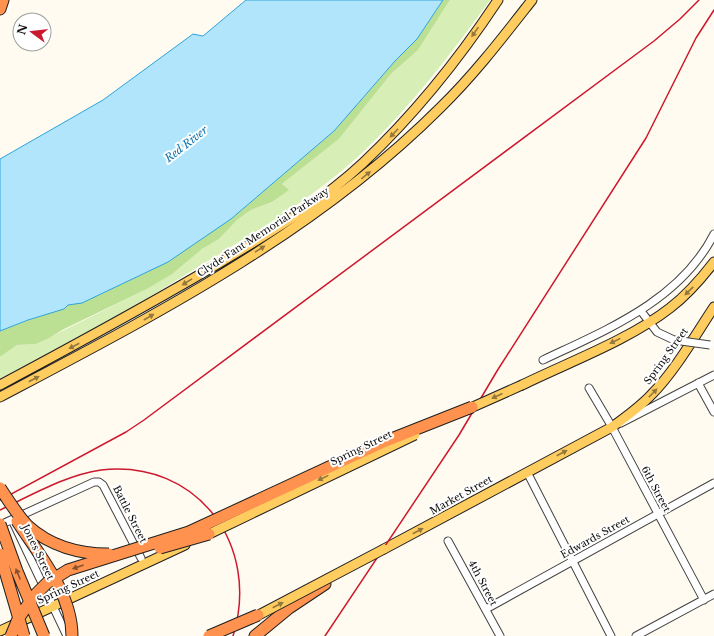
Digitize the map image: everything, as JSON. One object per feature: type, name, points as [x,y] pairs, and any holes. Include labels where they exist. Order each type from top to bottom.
[{"type":"highway","points":[[0,9],[3,0]]},
{"type":"highway","points":[[11,636],[18,619],[31,599],[47,583],[68,570],[189,532],[381,443],[472,407]]},
{"type":"highway","points":[[0,489],[19,515],[31,528],[53,542],[76,550],[101,554],[138,553],[179,544],[209,534]]},
{"type":"highway","points":[[0,489],[5,501],[60,589],[70,617],[72,636]]},
{"type":"highway","points":[[0,524],[17,571],[44,636]]},
{"type":"highway","points":[[0,554],[24,636]]},
{"type":"highway","points":[[255,636],[289,608],[343,571]]},
{"type":"highway","points":[[209,636],[258,615]]},
{"type":"main road","name":"Clyde Fant Memorial Parkway","points":[[0,385],[170,293],[286,222],[338,184],[372,154],[417,108],[451,66],[498,0]]},
{"type":"main road","name":"Clyde Fant Memorial Parkway","points":[[0,397],[112,338],[193,292],[296,226],[349,188],[403,143],[441,108],[487,56],[532,0]]},
{"type":"main road","name":"Spring Street","points":[[0,631],[209,534],[472,407],[617,340],[670,308],[688,293],[714,262]]},
{"type":"main road","name":"Spring Street","points":[[612,427],[631,413],[659,387],[714,307]]},
{"type":"main road","name":"Market Street","points":[[218,636],[612,427]]},
{"type":"street","points":[[543,360],[616,325],[641,311],[674,285],[698,261],[714,234]]},
{"type":"street","points":[[641,311],[661,335],[674,340],[712,345]]},
{"type":"street","name":"Market Street","points":[[612,427],[714,375]]},
{"type":"street","points":[[698,383],[714,412]]},
{"type":"street","name":"6th Street","points":[[589,388],[612,427],[704,600]]},
{"type":"street","points":[[527,472],[571,561],[611,636]]},
{"type":"street","name":"Battle Street","points":[[12,520],[94,482],[99,482],[103,485],[140,558]]},
{"type":"street","name":"Edwards Street","points":[[486,609],[657,513],[714,483]]},
{"type":"street","points":[[0,524],[12,520]]},
{"type":"street","name":"Jones Street","points":[[12,520],[67,636]]},
{"type":"street","name":"4th Street","points":[[448,541],[500,636]]},
{"type":"street","points":[[636,636],[714,594]]},
{"type":"green space","points":[[443,0],[450,0],[418,50],[391,74],[339,139],[282,184],[289,190],[272,202],[251,210],[237,220],[219,239],[202,249],[172,274],[147,289],[36,344],[17,345],[0,357],[0,331],[68,305],[204,236],[231,219],[334,131],[395,61],[417,39]]},
{"type":"green space","points":[[450,0],[490,0],[445,60],[414,98],[381,134],[345,168],[326,184],[286,212],[125,312],[86,335],[0,379],[0,357],[17,345],[36,344],[147,289],[171,274],[202,249],[219,239],[237,220],[251,210],[272,202],[288,190],[282,184],[339,139],[391,74],[418,50]]},
{"type":"water","name":"Red River","points":[[246,0],[443,0],[417,39],[395,61],[334,131],[231,219],[168,262],[82,303],[68,305],[64,309],[28,320],[0,331],[0,159],[103,100],[193,34],[203,36]]},
{"type":"railway","points":[[0,500],[126,432],[144,420],[654,41],[680,19],[699,0]]},
{"type":"railway","points":[[325,636],[459,435],[497,371],[646,138],[696,38],[714,10]]},
{"type":"railway","points":[[0,510],[62,481],[75,476],[101,470],[136,470],[166,479],[193,494],[214,515],[229,541],[238,571],[239,603],[233,636]]}]
